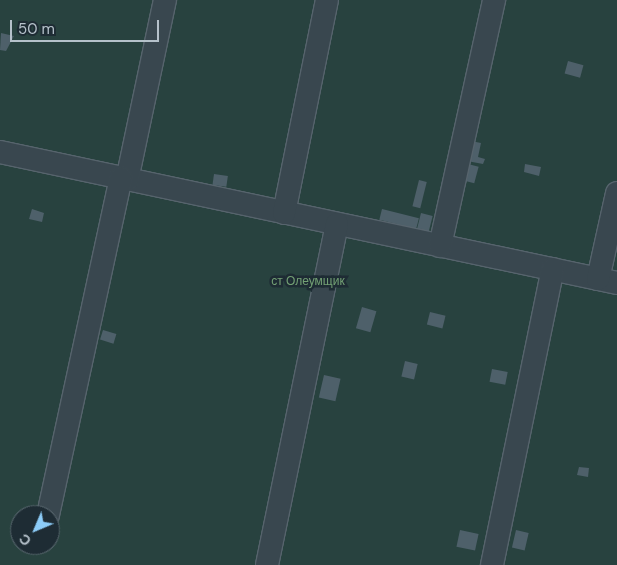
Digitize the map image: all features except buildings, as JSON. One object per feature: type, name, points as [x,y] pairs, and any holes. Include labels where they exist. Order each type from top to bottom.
[{"type":"lane","points":[[50,505],[165,0]]},
{"type":"lane","points":[[284,213],[327,0]]},
{"type":"lane","points":[[440,246],[494,0]]},
{"type":"lane","points":[[0,152],[607,281],[617,193]]},
{"type":"lane","points":[[267,565],[337,224]]},
{"type":"lane","points":[[492,565],[553,269]]},
{"type":"green space","name":"ст Олеумщик","points":[[0,0],[617,0],[617,565],[0,565]]}]
